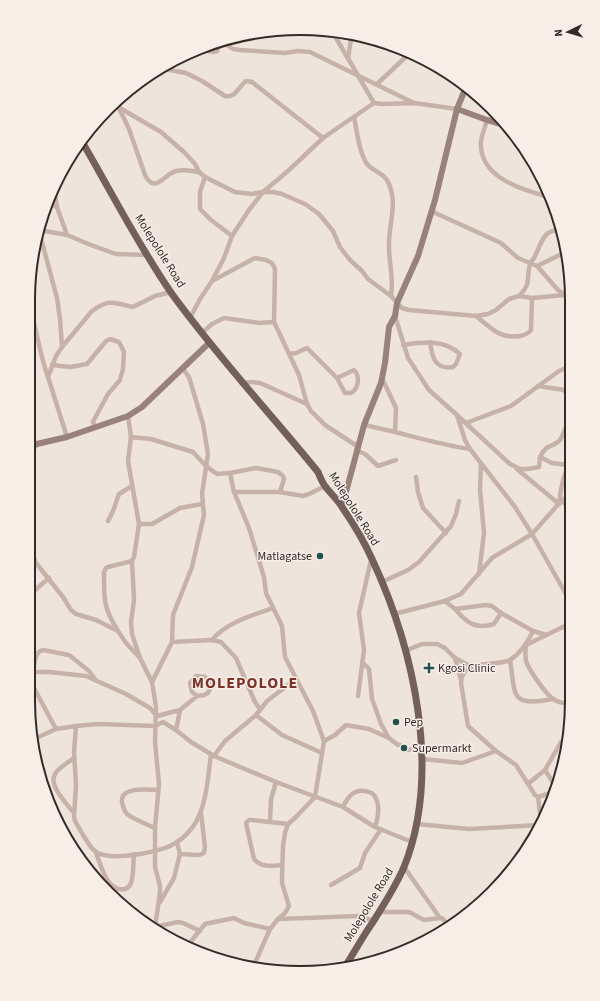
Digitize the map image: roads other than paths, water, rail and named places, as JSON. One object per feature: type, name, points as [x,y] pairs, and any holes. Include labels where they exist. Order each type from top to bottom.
[{"type":"main road","name":"Molepolole Road","points":[[85,146],[147,256],[171,292],[209,343],[318,472],[325,486],[342,506],[372,558],[394,614],[406,651],[416,697],[422,759],[421,796],[416,824],[404,867],[380,912],[349,962]]},
{"type":"street","points":[[336,37],[374,103]]},
{"type":"street","points":[[348,58],[351,40]]},
{"type":"street","points":[[227,45],[233,49],[240,50],[285,53],[298,51],[310,52],[414,103]]},
{"type":"street","points":[[209,51],[217,51],[218,48]]},
{"type":"street","points":[[377,84],[405,57]]},
{"type":"street","points":[[170,70],[186,73],[228,97],[235,94],[246,82],[252,82],[323,138]]},
{"type":"street","points":[[342,506],[357,448],[382,378],[389,326],[395,316],[397,303],[418,256],[431,212],[457,109],[464,92]]},
{"type":"street","points":[[190,318],[224,258],[232,236],[263,192],[323,138],[374,103],[414,103],[457,109],[497,123]]},
{"type":"street","points":[[119,108],[129,129],[145,175],[149,181],[152,183],[159,183],[175,171],[186,170],[199,172]]},
{"type":"street","points":[[119,108],[161,132],[185,153],[195,164],[199,172],[205,177],[235,192],[252,194],[263,192],[282,194],[305,204],[319,214],[333,231],[340,248],[350,260],[374,285],[391,296],[402,308],[409,310],[476,316],[492,312],[509,299],[519,296],[532,298],[564,295]]},
{"type":"street","points":[[354,117],[362,156],[368,165],[387,179],[392,195],[392,220],[388,245],[392,274],[391,296]]},
{"type":"street","points":[[487,120],[481,141],[484,162],[490,169],[515,187],[543,195]]},
{"type":"street","points":[[205,177],[200,192],[200,209],[232,236]]},
{"type":"street","points":[[55,198],[57,207],[67,234]]},
{"type":"street","points":[[53,205],[57,207]]},
{"type":"street","points":[[431,212],[501,243],[514,254],[537,266],[564,295]]},
{"type":"street","points":[[519,296],[529,280],[530,263],[535,257],[540,245],[550,231],[556,230]]},
{"type":"street","points":[[44,231],[67,234],[116,254],[147,256]]},
{"type":"street","points":[[42,240],[57,298],[62,347]]},
{"type":"street","points":[[537,266],[561,254]]},
{"type":"street","points":[[212,281],[255,258],[272,263],[275,269],[274,322],[302,386],[307,404],[325,425],[365,454],[378,466],[396,460]]},
{"type":"street","points":[[48,376],[62,347],[92,311],[98,307],[115,302],[133,307],[155,296],[171,292]]},
{"type":"street","points":[[476,316],[492,330],[504,336],[514,337],[527,334],[531,330],[532,298]]},
{"type":"street","points":[[395,316],[408,358],[429,390],[506,460],[565,506]]},
{"type":"street","points":[[202,333],[212,324],[224,318],[245,322],[274,322]]},
{"type":"street","points":[[35,328],[40,352],[67,437]]},
{"type":"street","points":[[52,365],[70,367],[87,364],[106,341],[110,339],[119,342],[124,352],[122,374],[120,380],[108,394],[94,418],[93,422],[95,427]]},
{"type":"street","points":[[403,345],[430,342],[454,348],[460,354],[456,364],[453,367],[440,366],[432,358],[430,342]]},
{"type":"street","points":[[37,444],[67,437],[128,416],[142,407],[209,343]]},
{"type":"street","points":[[289,354],[296,353],[306,348],[337,378],[346,393],[351,393],[358,382],[357,374],[354,370],[337,378]]},
{"type":"street","points":[[466,423],[511,406],[558,371],[565,368]]},
{"type":"street","points":[[152,682],[172,642],[173,615],[192,567],[203,519],[202,494],[208,454],[203,424],[189,378],[183,369]]},
{"type":"street","points":[[382,378],[396,408],[395,432]]},
{"type":"street","points":[[243,383],[260,383],[307,404]]},
{"type":"street","points":[[538,386],[565,391]]},
{"type":"street","points":[[457,415],[465,440],[470,449],[515,507],[565,592]]},
{"type":"street","points":[[128,416],[131,437],[128,461],[139,524],[134,558],[132,561],[134,600],[131,628],[140,658],[152,682],[157,716],[155,726],[155,742],[159,776],[155,828],[155,867],[160,886],[156,923]]},
{"type":"street","points":[[364,426],[395,432],[440,444],[470,449]]},
{"type":"street","points":[[516,467],[527,469],[539,467],[540,457],[546,448],[559,441],[565,426]]},
{"type":"street","points":[[131,437],[151,439],[193,452],[206,466],[217,474],[230,473],[252,468],[278,472],[284,479],[280,492]]},
{"type":"street","points":[[540,457],[552,463],[565,464]]},
{"type":"street","points":[[479,575],[484,533],[480,490],[481,463]]},
{"type":"street","points":[[230,473],[234,492],[249,528],[264,577],[266,593],[282,626],[285,657],[313,711],[324,741],[315,797],[288,824],[283,846],[282,883],[289,906],[285,913],[270,929],[255,962]]},
{"type":"street","points":[[416,477],[418,492],[423,508],[446,533]]},
{"type":"street","points":[[560,502],[560,494],[565,479]]},
{"type":"street","points":[[108,521],[119,494],[132,486]]},
{"type":"street","points":[[234,492],[280,492],[303,496],[325,486]]},
{"type":"street","points":[[394,614],[445,601],[461,594],[479,575],[492,558],[532,534],[565,498]]},
{"type":"street","points":[[382,582],[414,567],[446,533],[456,514],[459,501]]},
{"type":"street","points":[[139,524],[152,524],[180,508],[202,504]]},
{"type":"street","points":[[358,696],[363,644],[359,614],[372,558]]},
{"type":"street","points":[[35,560],[76,614],[96,620],[118,631]]},
{"type":"street","points":[[132,561],[106,568],[104,572],[105,605],[118,631],[126,643],[140,658]]},
{"type":"street","points":[[35,590],[49,578]]},
{"type":"street","points":[[445,601],[466,621],[479,627],[494,624],[501,613]]},
{"type":"street","points":[[455,609],[489,605],[533,631],[546,635]]},
{"type":"street","points":[[212,640],[217,634],[239,621],[273,608]]},
{"type":"street","points":[[406,651],[422,644],[437,644],[445,648],[455,658],[472,666],[510,660],[526,645],[565,626]]},
{"type":"street","points":[[533,631],[526,645],[525,652],[528,666],[544,690],[553,699],[565,703]]},
{"type":"street","points":[[172,642],[212,640],[221,642],[236,658],[254,702],[260,710]]},
{"type":"street","points":[[35,658],[40,650],[69,656],[89,671],[96,680]]},
{"type":"street","points":[[455,658],[461,680],[468,726],[496,751],[516,765],[535,795],[538,797],[540,813]]},
{"type":"street","points":[[510,660],[513,688],[517,696],[523,700],[533,702],[553,699]]},
{"type":"street","points":[[362,662],[369,669],[372,699],[388,738]]},
{"type":"street","points":[[461,680],[472,666]]},
{"type":"street","points":[[35,672],[79,674],[96,680],[126,694],[150,708],[157,716]]},
{"type":"street","points":[[157,716],[180,710],[197,696],[208,693],[210,684],[205,677],[196,676],[190,683],[192,692],[197,696]]},
{"type":"street","points":[[96,853],[112,857],[156,851],[177,842],[196,822],[203,803],[213,755],[225,740],[256,715],[268,701],[296,679]]},
{"type":"street","points":[[35,690],[56,729]]},
{"type":"street","points":[[176,730],[180,710]]},
{"type":"street","points":[[256,715],[282,735],[322,753]]},
{"type":"street","points":[[37,738],[56,729],[76,726],[98,724],[155,726],[163,722],[191,742],[213,755],[276,782],[343,807],[375,827],[412,842]]},
{"type":"street","points":[[324,741],[335,735],[346,725],[370,729],[400,745],[405,750],[421,749]]},
{"type":"street","points":[[76,726],[74,758],[76,785],[73,812],[75,821],[96,853],[108,881],[116,889],[124,889],[132,882],[134,854]]},
{"type":"street","points":[[528,783],[544,770],[560,742],[562,742]]},
{"type":"street","points":[[422,759],[462,763],[496,751]]},
{"type":"street","points":[[73,812],[55,788],[54,777],[57,772],[74,758]]},
{"type":"street","points":[[544,770],[552,781]]},
{"type":"street","points":[[270,821],[271,799],[276,782]]},
{"type":"street","points":[[155,828],[135,819],[127,813],[123,806],[122,798],[124,794],[139,789],[158,790]]},
{"type":"street","points":[[343,807],[347,799],[352,794],[362,790],[372,792],[378,802],[379,809],[375,827]]},
{"type":"street","points":[[538,797],[548,794]]},
{"type":"street","points":[[180,854],[199,855],[204,853],[205,847],[200,811]]},
{"type":"street","points":[[282,865],[260,865],[254,859],[246,823],[249,820],[288,824]]},
{"type":"street","points":[[416,824],[469,828],[534,825]]},
{"type":"street","points":[[331,885],[360,868],[365,853],[381,829]]},
{"type":"street","points":[[159,903],[174,878],[180,854],[177,842]]},
{"type":"street","points":[[404,867],[440,918],[445,922]]},
{"type":"street","points":[[380,912],[409,912],[424,920],[440,918]]},
{"type":"street","points":[[278,919],[358,916],[374,921]]},
{"type":"street","points":[[191,942],[205,924],[234,918],[244,923],[270,929]]},
{"type":"street","points":[[160,926],[178,922],[200,931]]},
{"type":"place","name":"Matlagatse","points":[[320,556]]},
{"type":"place","name":"Kgosi Clinic","points":[[429,668]]},
{"type":"place","name":"Pep","points":[[396,722]]},
{"type":"place","name":"Supermarkt","points":[[404,748]]},
{"type":"district","name":"MOLEPOLOLE","points":[[245,683]]}]
